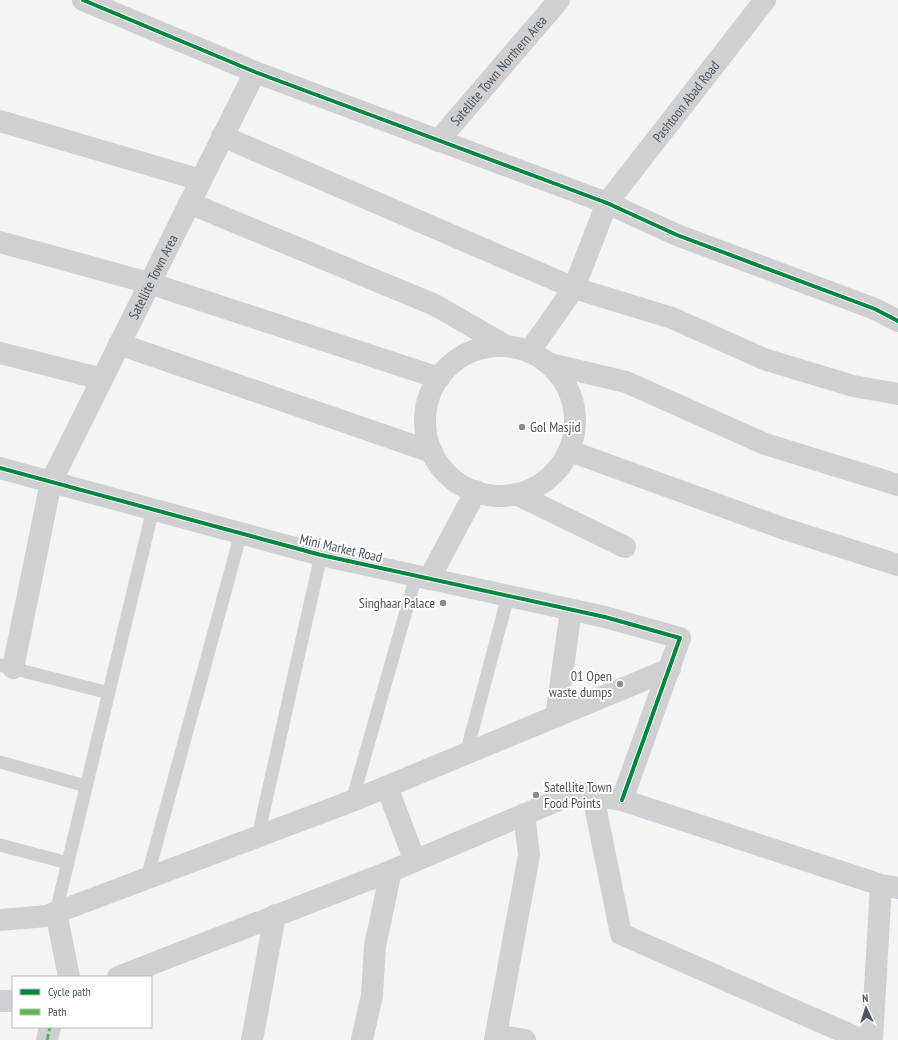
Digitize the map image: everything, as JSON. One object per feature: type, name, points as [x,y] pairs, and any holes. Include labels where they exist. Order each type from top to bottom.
[{"type":"street","points":[[83,0],[255,72],[607,203],[677,235],[876,309],[898,321]]},
{"type":"street","name":"Satellite Town Northern Area","points":[[438,141],[559,0]]},
{"type":"street","name":"Pashtoon Abad Road","points":[[529,352],[574,288],[607,203],[764,0]]},
{"type":"street","name":"Satellite Town Area","points":[[6,666],[51,482],[255,72]]},
{"type":"street","points":[[0,121],[201,180]]},
{"type":"street","points":[[222,136],[574,288],[672,318],[764,359],[853,386],[898,394]]},
{"type":"street","points":[[189,203],[435,305],[506,346],[529,352],[550,364],[626,382],[765,444],[898,485]]},
{"type":"street","points":[[0,242],[149,283],[439,378]]},
{"type":"street","points":[[119,344],[432,452]]},
{"type":"street","points":[[506,346],[480,348],[457,360],[439,378],[428,401],[425,427],[432,452],[446,473],[467,488],[492,495],[516,494],[538,486],[556,471],[570,451],[576,428],[574,404],[565,382],[550,364]]},
{"type":"street","points":[[0,353],[102,379]]},
{"type":"street","points":[[570,451],[782,528],[898,565]]},
{"type":"street","name":"Mini Market Road","points":[[0,468],[321,555],[606,617],[680,638],[670,669]]},
{"type":"street","points":[[423,577],[476,491]]},
{"type":"street","points":[[516,494],[624,547]]},
{"type":"street","points":[[556,717],[571,610]]},
{"type":"street","points":[[0,920],[48,916],[352,801],[670,669]]},
{"type":"street","points":[[622,800],[670,669]]},
{"type":"street","points":[[387,787],[415,861]]},
{"type":"street","points":[[121,976],[391,871],[575,793],[622,800],[890,887],[871,1040],[853,1036],[621,934],[593,796]]},
{"type":"street","points":[[524,814],[529,856],[495,1037],[525,1040]]},
{"type":"street","points":[[362,1040],[372,995],[375,946],[391,871]]},
{"type":"street","points":[[56,912],[69,976]]},
{"type":"street","points":[[252,1040],[275,915]]},
{"type":"street","points":[[0,1001],[12,1000]]},
{"type":"street","points":[[47,1040],[50,1028]]},
{"type":"lane","points":[[56,912],[153,509]]},
{"type":"lane","points":[[147,878],[241,533]]},
{"type":"lane","points":[[258,836],[321,555]]},
{"type":"lane","points":[[352,801],[423,577]]},
{"type":"lane","points":[[466,754],[508,596]]},
{"type":"lane","points":[[6,666],[109,693]]},
{"type":"lane","points":[[0,762],[86,786]]},
{"type":"lane","points":[[0,845],[68,863]]},
{"type":"marked path","points":[[47,1040],[50,1028]]},
{"type":"cycle path","points":[[83,0],[255,72],[607,203],[677,235],[875,309],[898,321]]},
{"type":"cycle path","points":[[0,468],[321,555],[605,617],[680,638],[622,800]]},
{"type":"place","name":"Gol Masjid","points":[[522,427]]},
{"type":"place","name":"Singhaar Palace","points":[[443,603]]},
{"type":"place","name":"01 Open waste dumps","points":[[620,684]]},
{"type":"place","name":"Satellite Town Food Points","points":[[536,795]]}]
